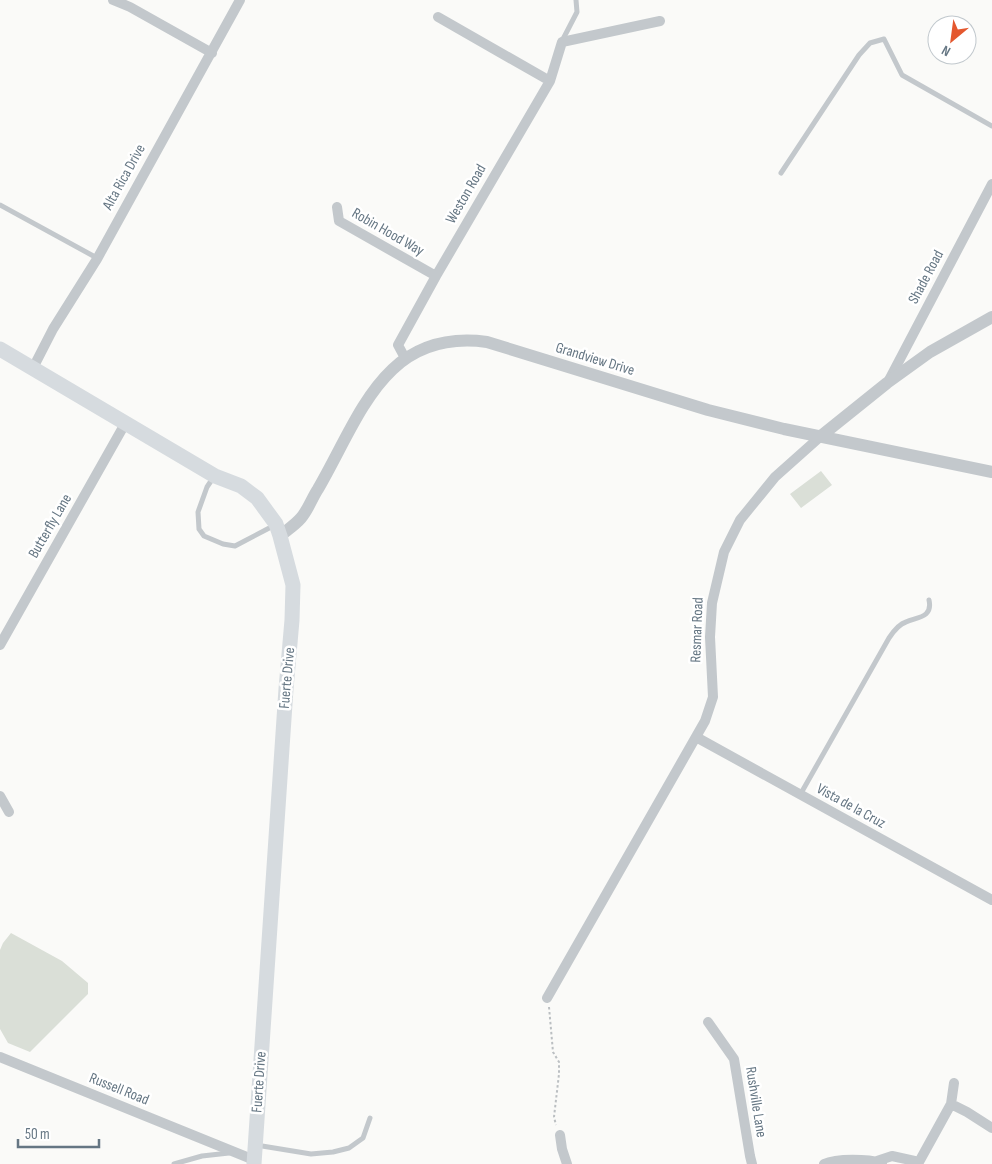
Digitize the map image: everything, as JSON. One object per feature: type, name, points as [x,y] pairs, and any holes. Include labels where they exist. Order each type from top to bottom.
[{"type":"main road","name":"Fuerte Drive","points":[[0,349],[215,476],[241,486],[257,498],[278,530],[293,585],[292,612],[254,1162]]},
{"type":"street","points":[[113,0],[130,7],[212,53]]},
{"type":"street","name":"Alta Rica Drive","points":[[33,368],[53,329],[97,259],[240,0]]},
{"type":"street","points":[[438,16],[550,80]]},
{"type":"street","points":[[562,42],[660,21]]},
{"type":"street","name":"Weston Road","points":[[405,358],[398,346],[436,276],[550,80],[562,42]]},
{"type":"street","name":"Shade Road","points":[[888,383],[992,184]]},
{"type":"street","name":"Robin Hood Way","points":[[337,206],[339,221],[436,276]]},
{"type":"street","name":"Resmar Road","points":[[547,998],[705,720],[713,697],[710,638],[712,603],[724,552],[740,520],[775,477],[821,436],[930,352],[992,317]]},
{"type":"street","name":"Grandview Drive","points":[[278,530],[300,519],[329,470],[354,422],[378,384],[405,358],[427,347],[450,341],[487,342],[708,410],[784,429],[992,472]]},
{"type":"street","name":"Butterfly Lane","points":[[0,646],[126,422]]},
{"type":"street","name":"Vista de la Cruz","points":[[696,737],[992,900]]},
{"type":"street","points":[[0,796],[9,812]]},
{"type":"street","name":"Rushville Lane","points":[[708,1022],[734,1059],[752,1164]]},
{"type":"street","name":"Russell Road","points":[[0,1057],[234,1152],[254,1162]]},
{"type":"street","points":[[824,1164],[852,1160],[881,1163],[892,1156],[919,1162],[951,1104],[954,1083]]},
{"type":"street","points":[[951,1104],[992,1128]]},
{"type":"street","points":[[560,1135],[567,1164]]},
{"type":"lane","points":[[562,42],[577,12],[576,0]]},
{"type":"lane","points":[[781,173],[859,55],[870,43],[884,39],[902,75],[992,126]]},
{"type":"lane","points":[[0,205],[97,259]]},
{"type":"lane","points":[[215,476],[207,487],[198,512],[199,528],[204,536],[235,546],[278,530]]},
{"type":"lane","points":[[800,795],[889,638],[904,622],[922,618],[930,605],[929,600]]},
{"type":"lane","points":[[255,1145],[311,1154],[333,1152],[349,1148],[363,1138],[370,1118]]},
{"type":"lane","points":[[174,1164],[202,1156],[234,1152]]},
{"type":"path","points":[[547,998],[554,1052],[558,1062],[559,1074],[554,1117],[560,1135]]},
{"type":"shaded area","points":[[821,471],[832,485],[801,508],[790,494]]},
{"type":"shaded area","points":[[11,933],[62,961],[88,983],[88,994],[30,1052],[8,1043],[0,1029],[0,950]]}]
